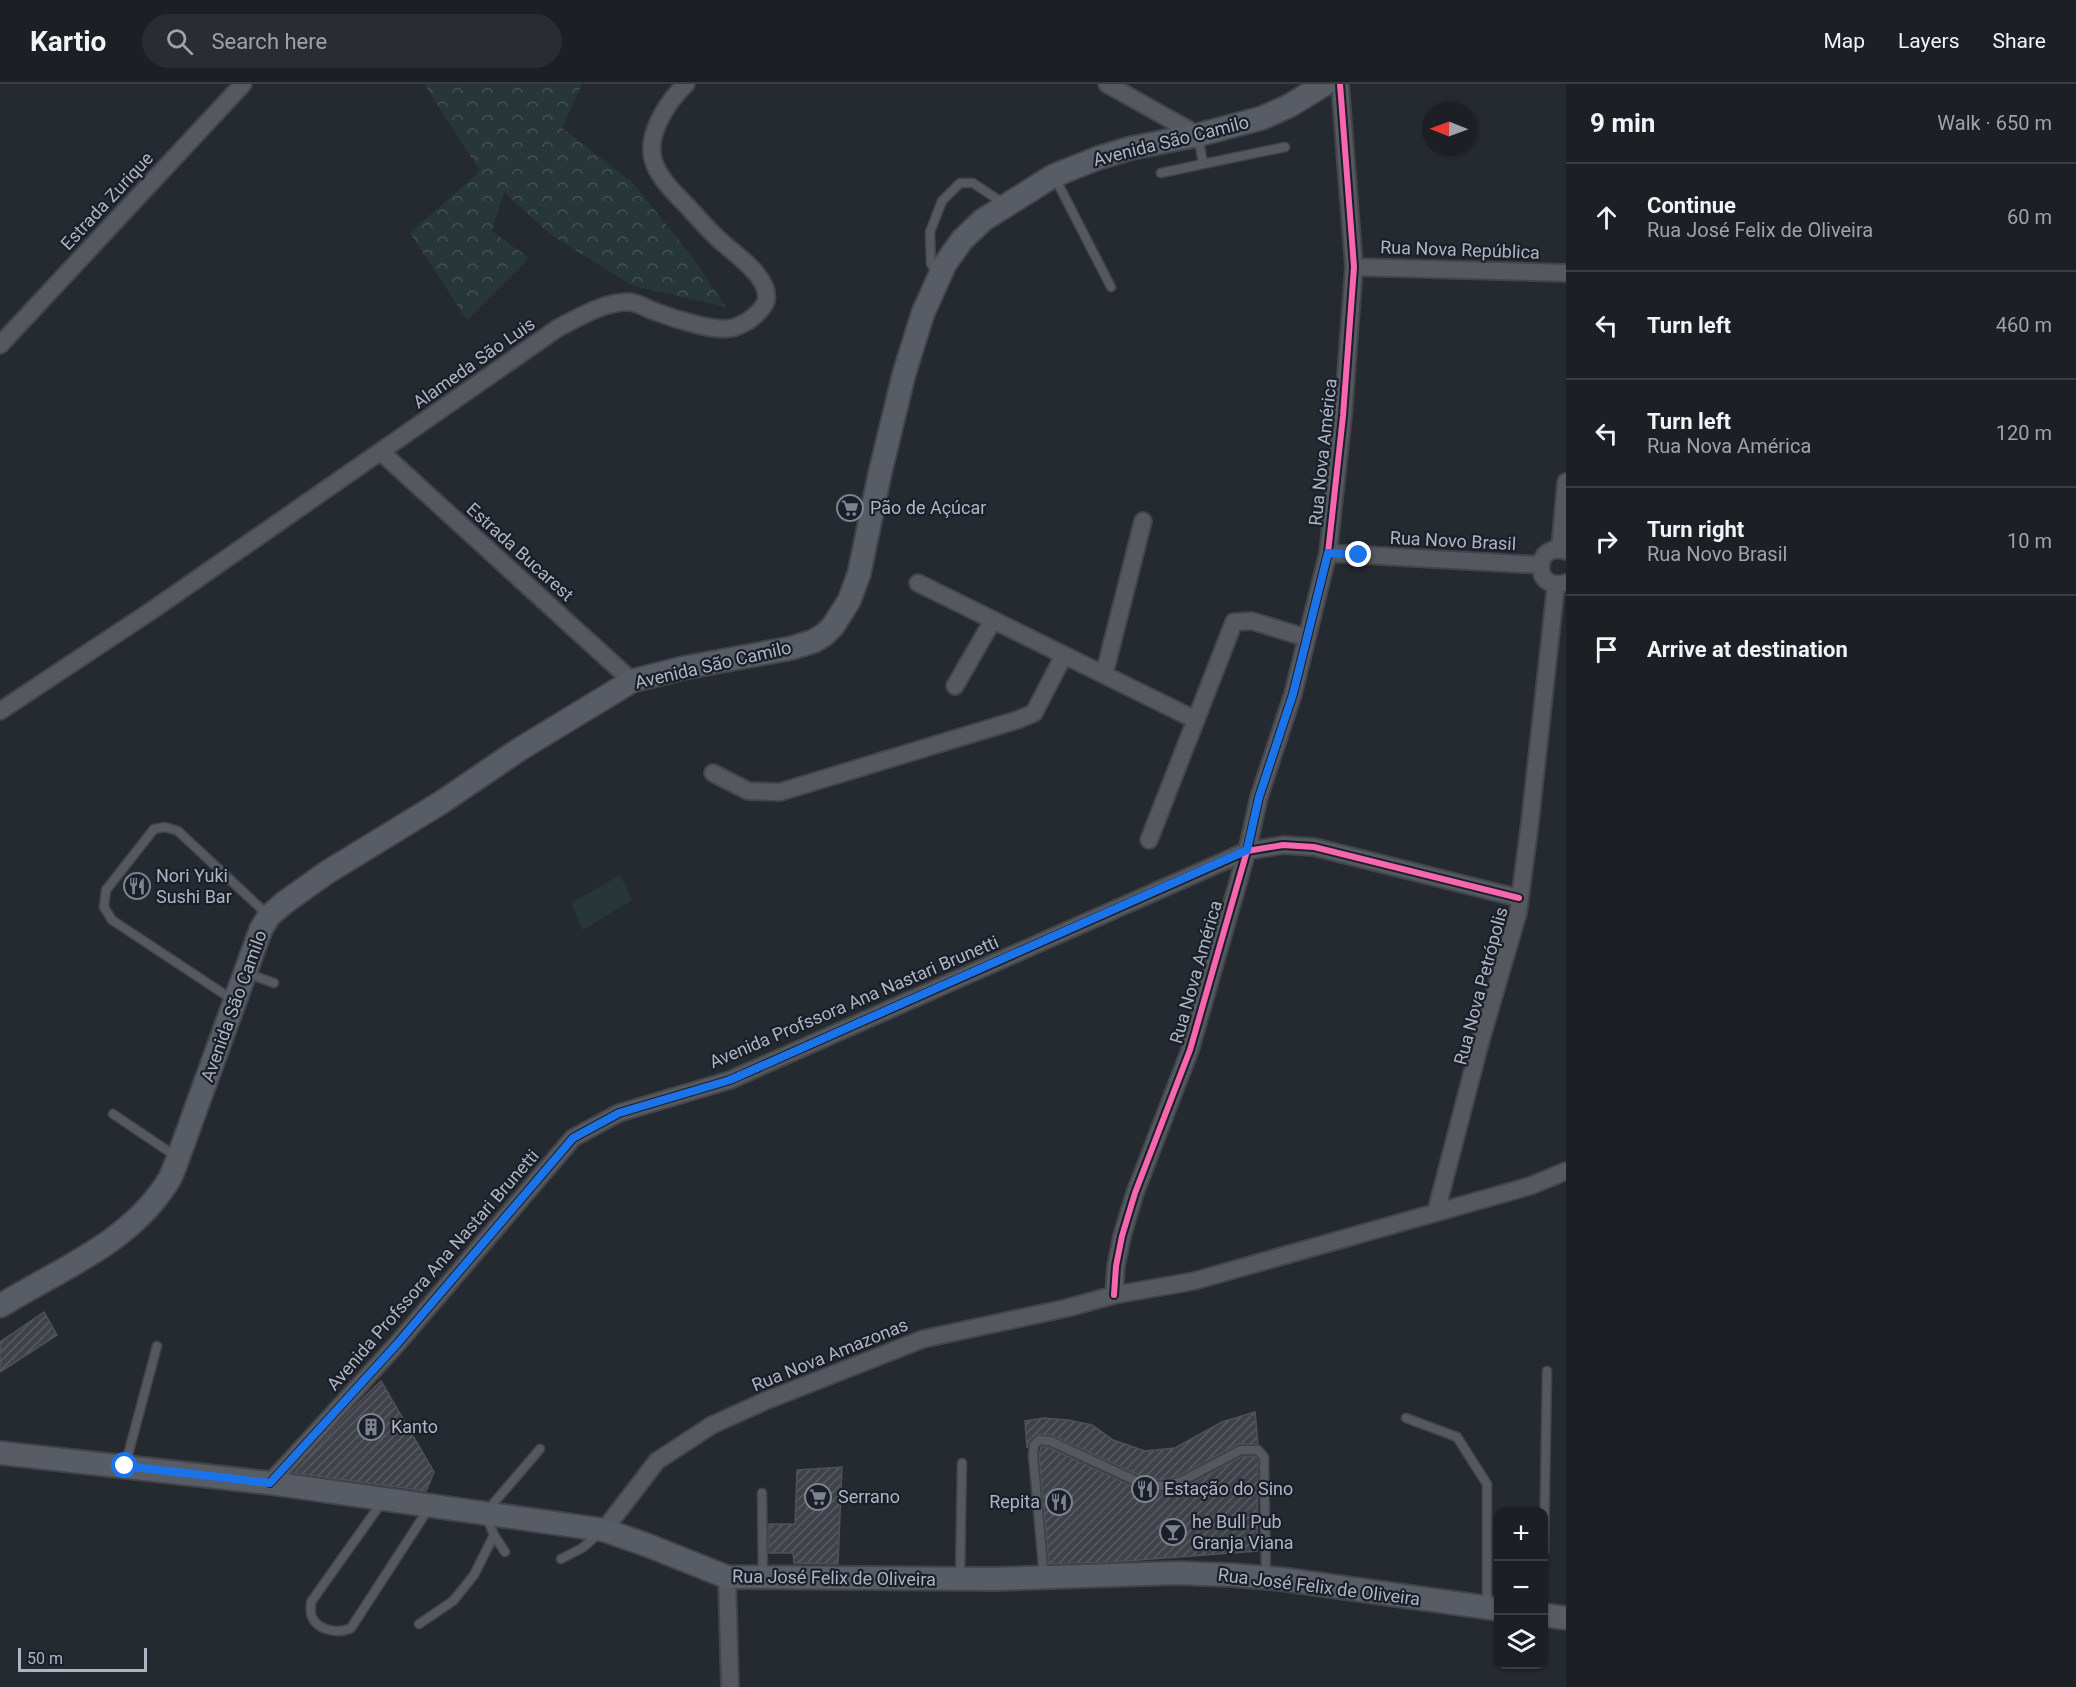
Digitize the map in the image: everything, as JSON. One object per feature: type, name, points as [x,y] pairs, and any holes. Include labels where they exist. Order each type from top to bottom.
[{"type":"main road","name":"Avenida São Camilo","points":[[0,1306],[84,1259],[115,1238],[154,1200],[167,1183],[261,929],[269,916],[284,903],[326,873],[442,802],[520,749],[632,681],[683,668],[792,648],[814,641],[833,626],[849,601],[859,574],[880,473],[904,374],[922,313],[945,264],[962,240],[983,220],[1053,176],[1098,158],[1131,148],[1198,135],[1262,118],[1325,84]]},
{"type":"main road","name":"Rua José Felix de Oliveira","points":[[0,1453],[270,1483],[604,1530],[727,1577],[960,1579],[1177,1574],[1266,1577],[1493,1608]]},
{"type":"main road","points":[[1548,1616],[1566,1618]]},
{"type":"street","name":"Estrada Zurique","points":[[0,345],[243,84]]},
{"type":"street","name":"Alameda São Luis","points":[[0,711],[154,609],[558,328],[599,308],[619,303],[635,303],[691,323],[728,329],[740,325],[761,309],[766,301],[766,294],[760,279],[752,268],[718,239],[672,191],[655,165],[652,147],[661,116],[686,84]]},
{"type":"street","points":[[1107,84],[1198,135]]},
{"type":"street","name":"Rua Nova América","points":[[1114,1295],[1116,1266],[1132,1204],[1190,1050],[1247,850],[1259,797],[1293,694],[1328,553],[1343,416],[1354,267],[1341,84]]},
{"type":"street","name":"Rua Nova República","points":[[1354,267],[1566,273]]},
{"type":"street","name":"Estrada Bucarest","points":[[381,452],[632,681]]},
{"type":"street","points":[[1561,584],[1544,578],[1540,565],[1549,552],[1563,550],[1566,482]]},
{"type":"street","points":[[1104,675],[1143,521]]},
{"type":"street","name":"Rua Novo Brasil","points":[[1328,553],[1540,565]]},
{"type":"street","points":[[918,583],[1196,720]]},
{"type":"street","name":"Rua Nova Petrópolis","points":[[1436,1212],[1477,1054],[1518,913],[1561,584]]},
{"type":"street","points":[[955,686],[993,620]]},
{"type":"street","points":[[1149,840],[1234,622],[1252,621],[1307,638]]},
{"type":"street","points":[[713,773],[748,791],[780,792],[1017,720],[1034,713],[1064,655]]},
{"type":"street","name":"Avenida Profssora Ana Nastari Brunetti","points":[[270,1483],[397,1344],[573,1138],[619,1113],[730,1080],[1247,850],[1283,845],[1314,847],[1520,898]]},
{"type":"street","points":[[1114,1295],[1194,1281],[1530,1186],[1566,1171]]},
{"type":"street","name":"Rua Nova Amazonas","points":[[604,1530],[657,1461],[712,1425],[765,1401],[923,1339],[1067,1308],[1114,1295]]},
{"type":"street","points":[[727,1577],[730,1687]]},
{"type":"lane","points":[[1198,135],[1203,164]]},
{"type":"lane","points":[[1161,173],[1285,147]]},
{"type":"lane","points":[[1053,176],[1111,287]]},
{"type":"lane","points":[[940,276],[931,264],[930,232],[942,201],[960,183],[973,183],[1006,205]]},
{"type":"lane","points":[[235,1001],[112,920],[104,907],[106,890],[154,829],[165,827],[178,831],[269,916]]},
{"type":"lane","points":[[245,973],[274,983]]},
{"type":"lane","points":[[113,1114],[178,1158]]},
{"type":"lane","points":[[125,1466],[158,1346]]},
{"type":"lane","points":[[1545,1507],[1547,1371]]},
{"type":"lane","points":[[1406,1418],[1457,1437],[1487,1484],[1493,1608]]},
{"type":"lane","points":[[1044,1577],[1033,1455],[1034,1445],[1039,1440],[1050,1441],[1145,1485],[1164,1486],[1180,1482],[1241,1450],[1258,1450],[1264,1456],[1266,1577]]},
{"type":"lane","points":[[506,1552],[494,1535],[485,1513],[540,1449]]},
{"type":"lane","points":[[960,1579],[962,1462]]},
{"type":"lane","points":[[762,1493],[763,1579]]},
{"type":"lane","points":[[384,1498],[311,1602],[310,1615],[315,1623],[334,1632],[344,1632],[351,1628],[430,1505]]},
{"type":"lane","points":[[561,1559],[582,1548],[604,1530]]},
{"type":"lane","points":[[419,1624],[453,1601],[474,1575],[494,1535]]},
{"type":"green space","points":[[424,84],[582,84],[562,128],[633,183],[693,258],[726,307],[633,286],[551,235],[504,192],[492,231],[529,258],[467,320],[410,233],[480,171]]},
{"type":"green space","points":[[620,875],[632,900],[583,930],[571,903]]},
{"type":"building","points":[[44,1312],[57,1335],[0,1372],[0,1342]]},
{"type":"building","name":"Kanto","points":[[381,1381],[434,1472],[426,1491],[294,1473],[347,1414]]},
{"type":"building","points":[[1255,1412],[1258,1444],[1239,1444],[1178,1476],[1163,1480],[1147,1479],[1051,1435],[1036,1434],[1029,1441],[1027,1448],[1025,1421],[1044,1418],[1092,1425],[1113,1440],[1145,1451],[1175,1448],[1222,1422]]},
{"type":"building","name":"Estação do Sino","points":[[1041,1447],[1048,1447],[1142,1491],[1164,1492],[1183,1488],[1243,1456],[1255,1456],[1258,1459],[1257,1551],[1112,1562],[1049,1564],[1039,1455]]},
{"type":"building","name":"Serrano","points":[[842,1467],[838,1564],[794,1563],[793,1553],[769,1553],[769,1524],[795,1524],[797,1470]]},
{"type":"cycle path","points":[[1114,1295],[1116,1266],[1122,1236],[1135,1193],[1190,1050],[1247,851],[1259,797],[1293,694],[1328,553],[1343,416],[1354,267],[1340,84]]},
{"type":"cycle path","points":[[270,1483],[397,1344],[573,1138],[619,1113],[730,1080],[1247,851],[1283,845],[1314,847],[1519,898]]},
{"type":"place","name":"Pão de Açúcar","points":[[850,508]]},
{"type":"place","name":"Nori Yuki Sushi Bar","points":[[137,886]]},
{"type":"place","name":"Kanto","points":[[371,1427]]},
{"type":"place","name":"Estação do Sino","points":[[1145,1489]]},
{"type":"place","name":"Serrano","points":[[818,1497]]},
{"type":"place","name":"Repita","points":[[1059,1502]]},
{"type":"place","name":"he Bull Pub Granja Viana","points":[[1173,1532]]},
{"type":"route","points":[[125,1466],[270,1483],[397,1344],[573,1138],[619,1113],[730,1080],[1247,850],[1259,797],[1293,694],[1328,553],[1359,555]]}]
